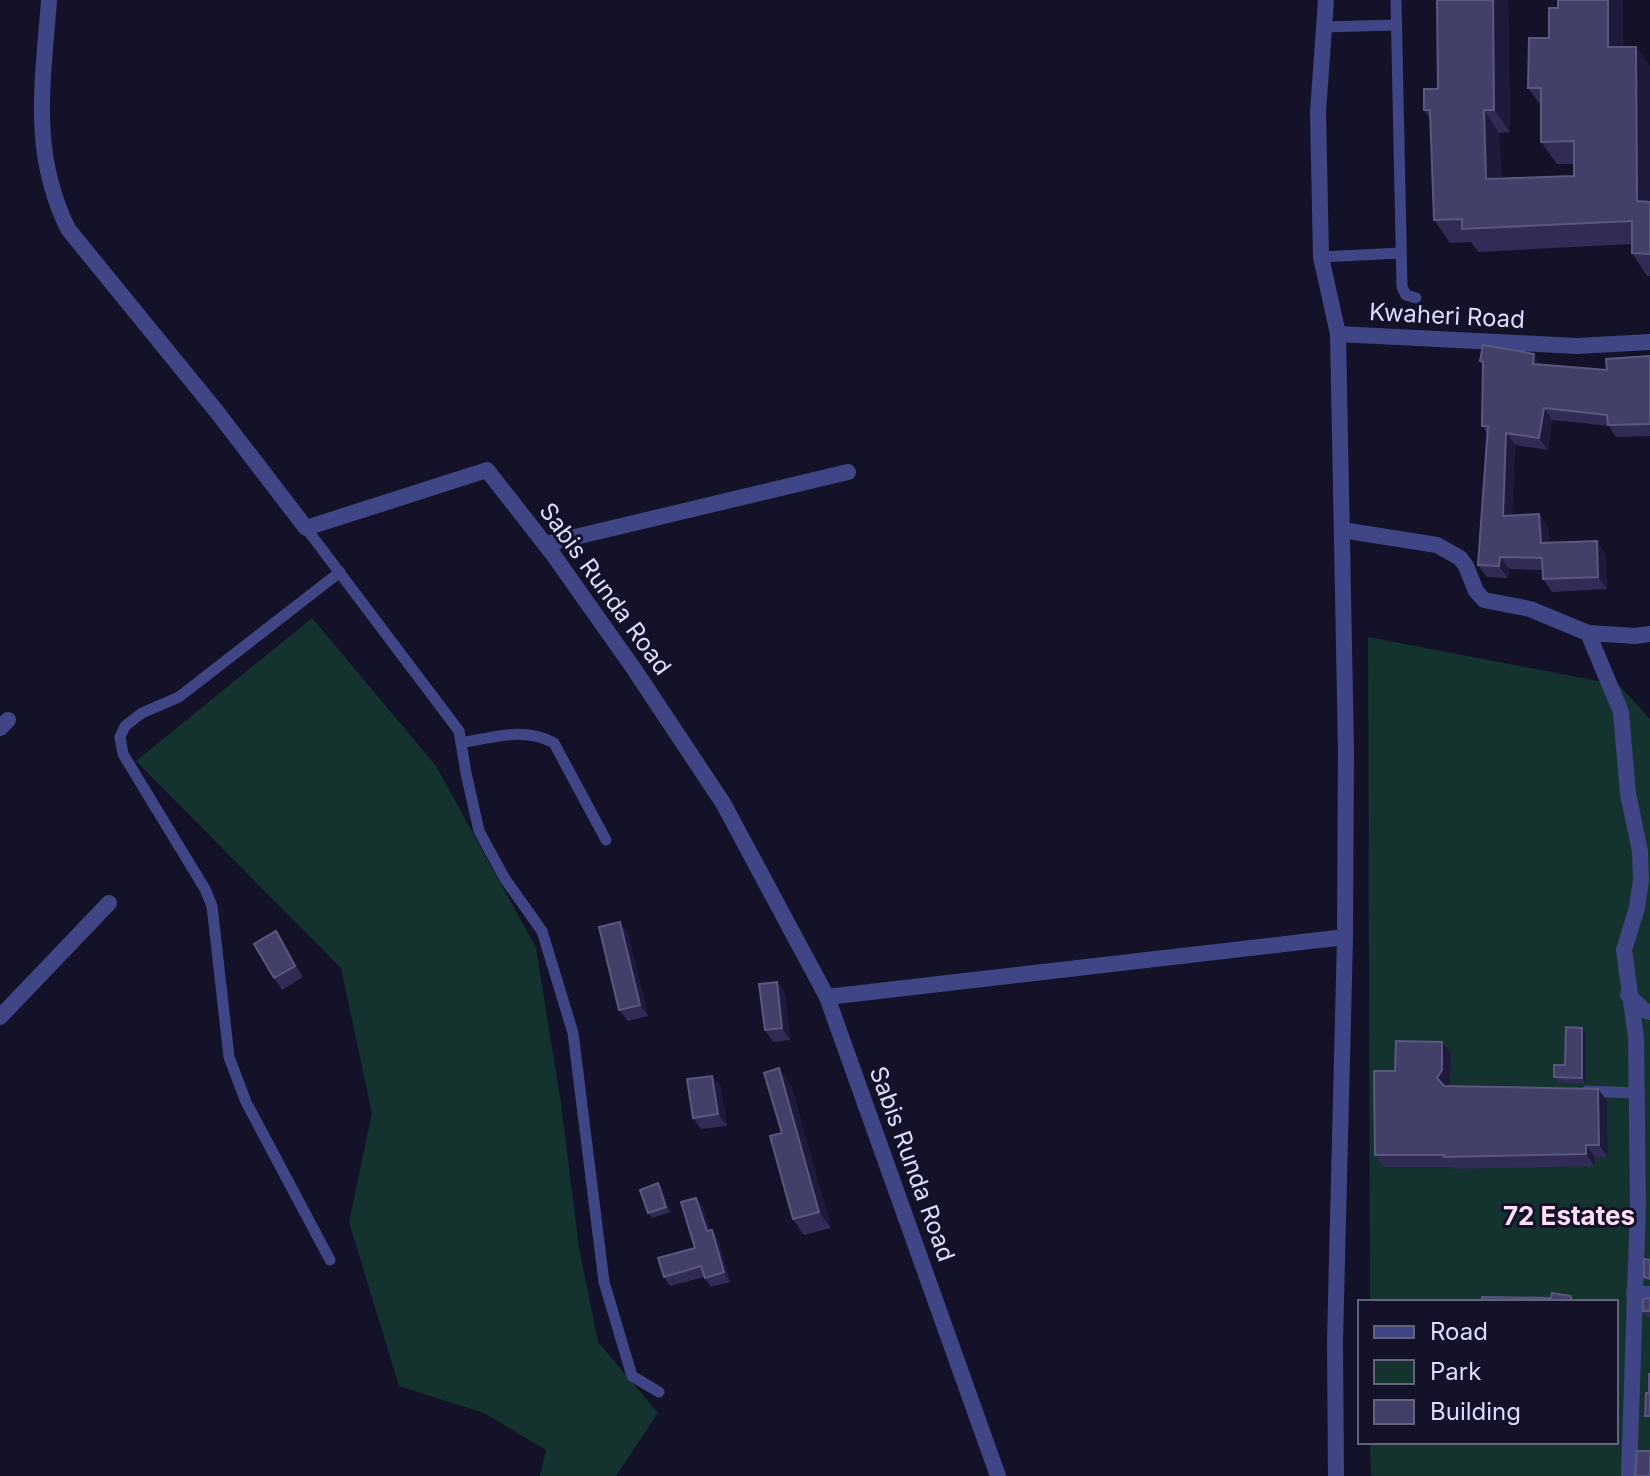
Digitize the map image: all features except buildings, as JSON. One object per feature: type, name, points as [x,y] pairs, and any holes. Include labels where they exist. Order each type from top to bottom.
[{"type":"street","points":[[49,0],[41,115],[43,149],[58,209],[68,229],[217,412],[306,528]]},
{"type":"street","name":"Kwaheri Road","points":[[1326,0],[1318,112],[1321,257],[1338,334],[1577,346],[1650,342]]},
{"type":"street","points":[[1336,1476],[1335,1341],[1345,937],[1346,750],[1338,334]]},
{"type":"street","name":"Sabis Runda Road","points":[[306,528],[487,470],[546,544],[723,803],[827,997],[998,1476]]},
{"type":"street","points":[[546,544],[848,472]]},
{"type":"street","points":[[1342,530],[1437,545],[1460,558],[1476,591],[1484,600],[1530,609],[1588,633],[1650,634]]},
{"type":"street","points":[[1588,633],[1621,712],[1628,794],[1640,851],[1641,880],[1637,908],[1624,950],[1628,995],[1643,1034],[1635,1093],[1642,1294],[1629,1476]]},
{"type":"street","points":[[0,1017],[109,903]]},
{"type":"street","points":[[827,997],[1345,937]]},
{"type":"street","points":[[1628,995],[1650,1012]]},
{"type":"lane","points":[[1396,0],[1402,287],[1406,295],[1416,298]]},
{"type":"lane","points":[[1324,27],[1396,25]]},
{"type":"lane","points":[[1321,257],[1400,253]]},
{"type":"lane","points":[[306,528],[459,731],[479,831],[505,879],[542,931],[573,1033],[604,1282],[632,1376],[659,1392]]},
{"type":"lane","points":[[330,1260],[246,1102],[229,1057],[212,906],[205,889],[123,754],[120,737],[125,726],[142,713],[179,697],[340,572]]},
{"type":"lane","points":[[461,743],[521,733],[539,735],[554,743],[606,840]]},
{"type":"lane","points":[[1573,1091],[1635,1093]]},
{"type":"green space","points":[[312,618],[436,766],[536,948],[561,1104],[579,1248],[598,1342],[658,1413],[616,1476],[540,1476],[546,1450],[484,1413],[399,1386],[349,1222],[372,1113],[341,968],[136,761]]},
{"type":"green space","points":[[1368,637],[1619,685],[1650,719],[1650,1476],[1371,1476],[1370,1444],[1618,1444],[1618,1300],[1370,1300]]},
{"type":"district","name":"72 Estates","points":[[1569,1216]]}]
